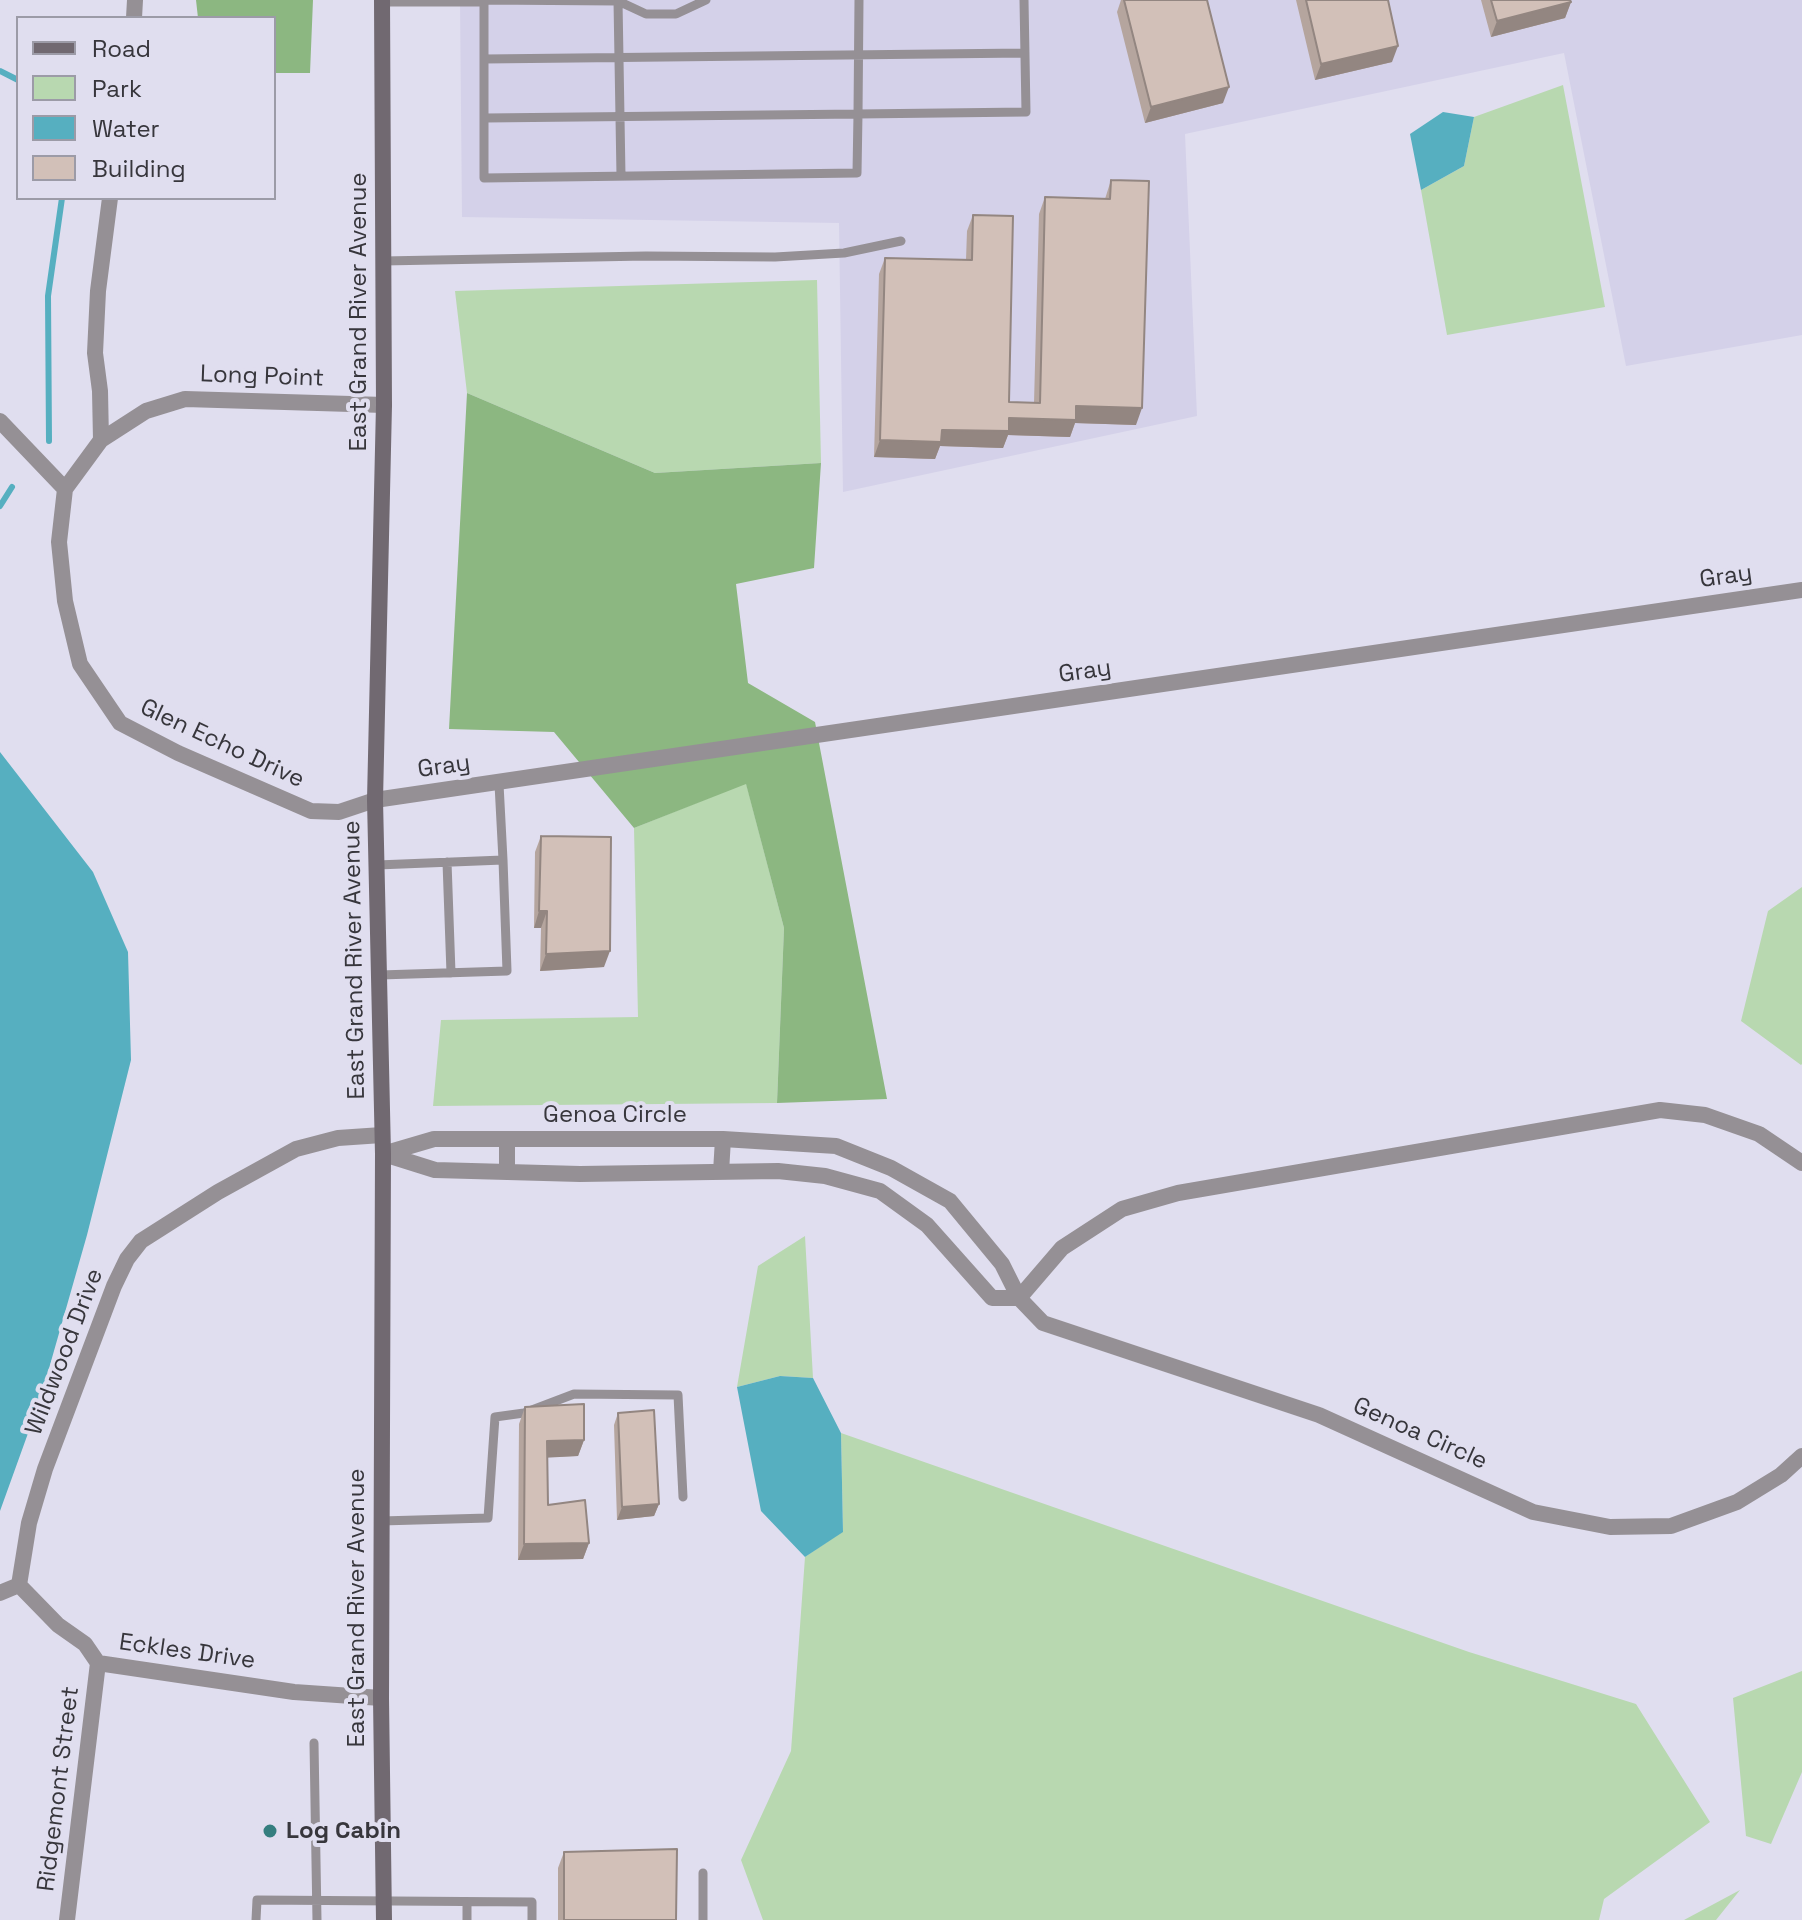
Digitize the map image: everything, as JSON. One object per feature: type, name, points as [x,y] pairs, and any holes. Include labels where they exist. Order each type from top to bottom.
[{"type":"main road","name":"East Grand River Avenue","points":[[382,1],[384,405],[375,800],[383,1154],[381,1698],[384,1920]]},
{"type":"street","points":[[101,440],[95,353],[98,291],[110,200]]},
{"type":"street","name":"Long Point","points":[[101,440],[146,411],[185,399],[384,405]]},
{"type":"street","points":[[0,421],[65,489]]},
{"type":"street","name":"Glen Echo Drive","points":[[101,440],[65,489],[59,542],[65,601],[80,664],[120,723],[178,753],[311,811],[339,812],[375,800]]},
{"type":"street","name":"Gray","points":[[375,800],[1802,590]]},
{"type":"street","points":[[1019,1298],[1062,1248],[1122,1209],[1178,1193],[1630,1115],[1660,1110],[1705,1115],[1759,1134],[1802,1163]]},
{"type":"street","name":"Wildwood Drive","points":[[19,1585],[29,1523],[45,1469],[114,1286],[127,1259],[141,1241],[207,1199],[296,1149],[338,1138],[382,1135]]},
{"type":"street","name":"Genoa Circle","points":[[383,1154],[434,1139],[723,1139],[836,1146],[891,1168],[950,1201],[1002,1264],[1019,1298],[1043,1323],[1319,1415],[1533,1512],[1610,1527],[1671,1526],[1737,1502],[1781,1475],[1802,1456]]},
{"type":"street","points":[[507,1139],[507,1172]]},
{"type":"street","points":[[721,1172],[723,1139]]},
{"type":"street","name":"Genoa Circle","points":[[383,1154],[435,1170],[580,1174],[778,1171],[825,1176],[880,1191],[927,1225],[992,1298],[1019,1298]]},
{"type":"street","points":[[880,1191],[891,1168]]},
{"type":"street","points":[[0,1593],[19,1585]]},
{"type":"street","name":"Eckles Drive","points":[[19,1585],[58,1625],[85,1644],[98,1663],[294,1692],[381,1698]]},
{"type":"street","name":"Ridgemont Street","points":[[67,1920],[98,1663]]},
{"type":"lane","points":[[382,1],[618,0],[646,14],[676,14],[706,0]]},
{"type":"lane","points":[[618,0],[621,176]]},
{"type":"lane","points":[[484,1],[484,178],[857,173],[859,0]]},
{"type":"lane","points":[[486,118],[1026,112],[1024,0]]},
{"type":"lane","points":[[485,59],[1025,53]]},
{"type":"lane","points":[[383,261],[585,256],[775,257],[844,253],[901,241]]},
{"type":"lane","points":[[380,975],[507,971],[499,784]]},
{"type":"lane","points":[[377,865],[503,860]]},
{"type":"lane","points":[[447,862],[451,973]]},
{"type":"lane","points":[[381,1521],[488,1518],[495,1417],[524,1413],[574,1394],[678,1395],[683,1497]]},
{"type":"lane","points":[[314,1743],[317,1920]]},
{"type":"lane","points":[[703,1873],[703,1920]]},
{"type":"lane","points":[[256,1920],[257,1900],[467,1904],[532,1902],[532,1920]]},
{"type":"lane","points":[[467,1904],[467,1920]]},
{"type":"shaded area","points":[[460,0],[1802,0],[1802,335],[1626,366],[1564,53],[1185,134],[1197,416],[843,492],[839,223],[462,217]]},
{"type":"green space","points":[[196,0],[313,0],[310,73],[276,73],[276,16],[198,16]]},
{"type":"green space","points":[[1563,85],[1605,307],[1447,335],[1421,190],[1464,166],[1474,117]]},
{"type":"green space","points":[[817,280],[821,463],[655,473],[467,393],[455,291]]},
{"type":"green space","points":[[467,393],[655,473],[821,463],[814,568],[736,584],[748,683],[815,722],[887,1099],[777,1103],[784,928],[746,784],[634,828],[554,732],[449,729]]},
{"type":"green space","points":[[746,783],[784,928],[777,1103],[433,1106],[441,1020],[638,1017],[634,828]]},
{"type":"green space","points":[[1802,887],[1801,1065],[1741,1021],[1768,911]]},
{"type":"green space","points":[[805,1236],[813,1378],[780,1376],[737,1387],[758,1266]]},
{"type":"green space","points":[[841,1433],[1469,1652],[1636,1704],[1710,1822],[1604,1899],[1599,1920],[763,1920],[741,1860],[791,1751],[805,1557],[843,1531]]},
{"type":"green space","points":[[1802,1671],[1802,1772],[1771,1844],[1746,1836],[1733,1698]]},
{"type":"green space","points":[[1740,1890],[1716,1920],[1684,1920]]},
{"type":"water","points":[[1443,112],[1474,117],[1464,166],[1421,190],[1410,134]]},
{"type":"water","points":[[0,752],[93,872],[128,952],[131,1060],[87,1235],[40,1400],[0,1511]]},
{"type":"water","points":[[780,1376],[813,1378],[841,1433],[843,1532],[805,1557],[761,1511],[737,1387]]},
{"type":"building","points":[[1124,0],[1207,0],[1229,87],[1151,107]]},
{"type":"building","points":[[1306,0],[1388,0],[1398,46],[1321,64]]},
{"type":"building","points":[[1491,0],[1570,0],[1571,2],[1497,21]]},
{"type":"building","points":[[1111,180],[1149,181],[1142,408],[1076,406],[1076,420],[1009,418],[1009,431],[942,430],[941,442],[880,440],[885,258],[972,260],[973,215],[1013,216],[1009,402],[1040,403],[1045,197],[1110,199]]},
{"type":"building","points":[[541,836],[611,837],[610,951],[546,954],[547,911],[539,911]]},
{"type":"building","points":[[584,1404],[584,1440],[547,1441],[548,1505],[585,1500],[589,1543],[524,1544],[525,1407]]},
{"type":"building","points":[[654,1410],[659,1504],[622,1507],[618,1413]]},
{"type":"building","points":[[677,1849],[676,1920],[564,1920],[564,1852]]},
{"type":"waterway","points":[[0,71],[16,79]]},
{"type":"waterway","points":[[49,441],[48,296],[62,200]]},
{"type":"waterway","points":[[0,506],[12,487]]},
{"type":"place","name":"Log Cabin","points":[[270,1831]]}]
